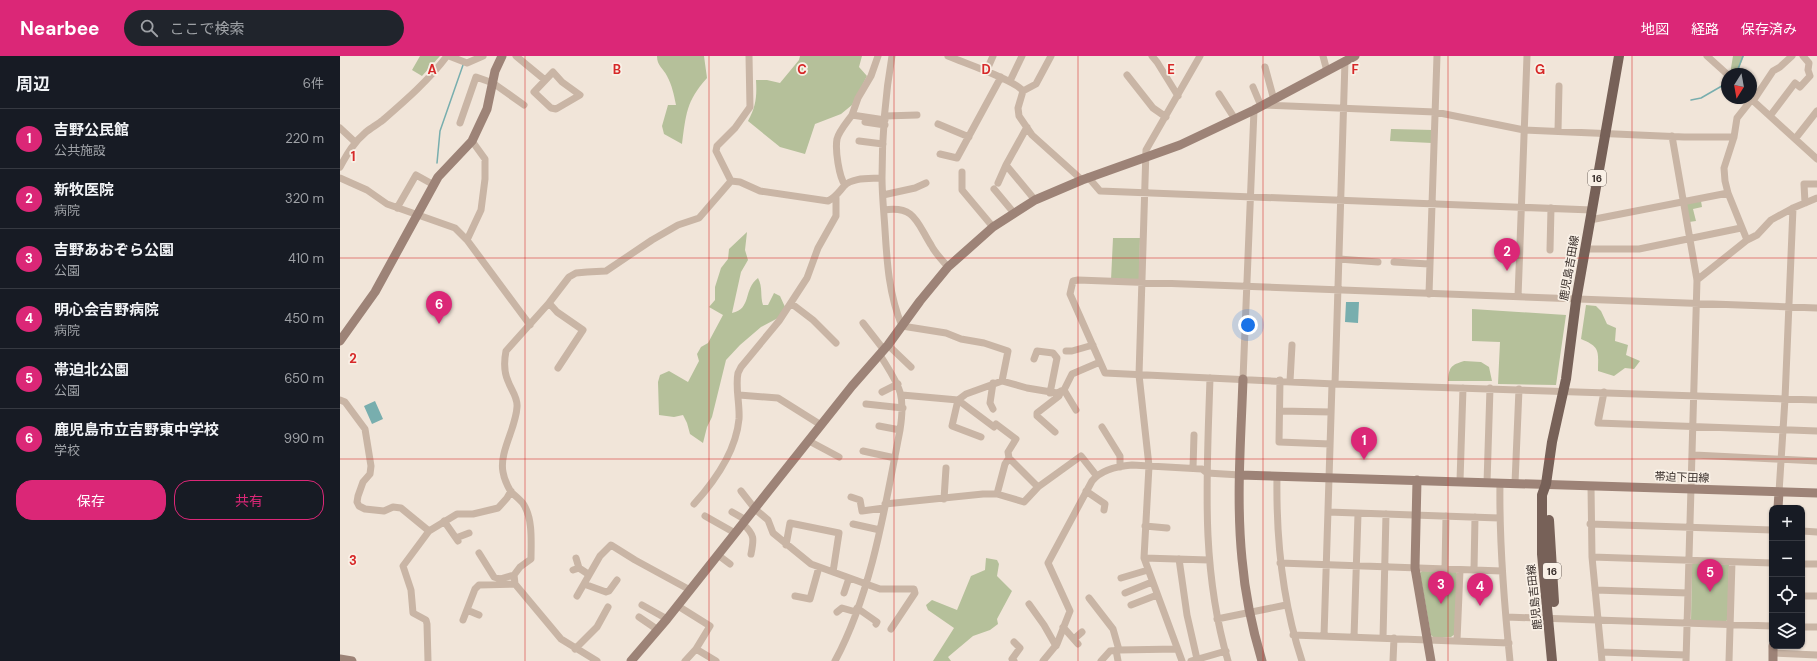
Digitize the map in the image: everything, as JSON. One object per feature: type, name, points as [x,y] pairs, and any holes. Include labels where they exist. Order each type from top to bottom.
[{"type":"main road","name":"鹿児島吉田線","points":[[1552,661],[1548,495],[1546,484],[1552,442],[1563,390],[1576,300],[1619,56]]},
{"type":"main road","name":"鹿児島吉田線","points":[[1552,619],[1559,661]]},
{"type":"street","points":[[340,167],[347,153],[356,142],[366,132],[382,121],[434,73],[448,56],[467,63],[483,56]]},
{"type":"street","points":[[340,341],[375,292],[444,169],[472,141],[487,109],[495,71],[502,56]]},
{"type":"street","points":[[516,56],[545,80]]},
{"type":"street","points":[[731,181],[716,151],[717,146],[735,128],[750,107],[751,79],[749,56]]},
{"type":"street","points":[[845,185],[840,178],[837,140],[852,115],[858,98],[871,76],[878,56]]},
{"type":"street","points":[[892,56],[888,82],[882,178],[890,285],[902,326]]},
{"type":"street","points":[[986,72],[993,56]]},
{"type":"street","points":[[1010,81],[1022,56]]},
{"type":"street","points":[[1051,56],[1036,84],[1023,91],[1018,112],[1032,135],[1041,145],[1100,191],[1552,208],[1591,215],[1683,202],[1728,193]]},
{"type":"street","points":[[1152,56],[1178,96]]},
{"type":"street","points":[[1182,661],[1144,558],[1149,466],[1139,375],[1146,192],[1146,150],[1200,56]]},
{"type":"street","points":[[1323,56],[1327,71]]},
{"type":"street","points":[[631,661],[678,606],[852,386],[884,350],[920,301],[948,267],[992,227],[1035,200],[1085,179],[1180,145],[1274,100],[1354,56]]},
{"type":"street","points":[[1428,294],[1437,56]]},
{"type":"street","points":[[1518,297],[1528,56]]},
{"type":"street","points":[[1707,56],[1721,69]]},
{"type":"street","points":[[1757,95],[1773,71],[1792,56]]},
{"type":"street","points":[[1770,116],[1795,83],[1800,87],[1810,76],[1808,70],[1809,63],[1803,56]]},
{"type":"street","points":[[952,57],[966,60],[986,72],[1010,81],[1020,87],[1023,91]]},
{"type":"street","points":[[1324,636],[1331,412],[1338,290],[1345,61]]},
{"type":"street","points":[[1265,67],[1274,100]]},
{"type":"street","points":[[553,72],[562,82],[580,95],[556,109],[551,108],[534,92],[545,80],[553,72]]},
{"type":"street","points":[[1127,75],[1153,108],[1166,117]]},
{"type":"street","points":[[940,154],[958,158],[1001,77]]},
{"type":"street","points":[[460,123],[475,78],[492,83],[524,105]]},
{"type":"street","points":[[1558,131],[1559,86]]},
{"type":"street","points":[[1253,87],[1259,107],[1250,197],[1240,475],[1240,524],[1242,559],[1249,612],[1262,661]]},
{"type":"street","points":[[1219,94],[1235,119]]},
{"type":"street","points":[[1747,104],[1737,118],[1734,137],[1724,168],[1728,193],[1747,240]]},
{"type":"street","points":[[1757,104],[1817,159]]},
{"type":"street","points":[[1259,107],[1435,112],[1524,130],[1734,137]]},
{"type":"street","points":[[1795,139],[1817,111]]},
{"type":"street","points":[[852,115],[885,120]]},
{"type":"street","points":[[865,122],[917,115]]},
{"type":"street","points":[[938,124],[969,137]]},
{"type":"street","points":[[1014,213],[996,186],[1027,127]]},
{"type":"street","points":[[340,128],[356,142]]},
{"type":"street","points":[[1601,652],[1686,658],[1694,455],[1694,396],[1698,280],[1672,136]]},
{"type":"street","points":[[467,240],[481,210],[484,180],[485,159],[472,141]]},
{"type":"street","points":[[859,141],[884,144]]},
{"type":"street","points":[[1006,165],[1035,200]]},
{"type":"street","points":[[962,172],[962,190],[992,227]]},
{"type":"street","points":[[397,208],[416,175],[434,185]]},
{"type":"street","points":[[340,178],[367,190],[379,200],[397,208],[456,228],[467,240],[530,325]]},
{"type":"street","points":[[694,504],[718,473],[735,442],[739,418],[737,378],[741,367],[792,304],[807,278],[818,248],[834,222],[836,216],[836,198],[845,185],[852,181],[882,178]]},
{"type":"street","points":[[731,181],[740,182],[760,191],[804,199],[828,201],[836,198]]},
{"type":"street","points":[[479,553],[494,577],[500,578],[514,575],[520,567],[531,559],[529,515],[524,503],[511,491],[504,476],[502,465],[504,451],[514,428],[517,400],[507,380],[504,361],[506,351],[550,304],[569,277],[587,272],[606,271],[652,240],[678,225],[699,218],[731,181]]},
{"type":"street","points":[[883,195],[915,188],[926,183]]},
{"type":"street","points":[[1805,203],[1804,184],[1817,184]]},
{"type":"street","points":[[1698,280],[1747,240],[1757,235],[1771,220],[1793,208],[1817,198]]},
{"type":"street","points":[[884,210],[895,208],[912,214],[932,247],[948,267]]},
{"type":"street","points":[[1550,250],[1552,208]]},
{"type":"street","points":[[1778,505],[1785,399],[1793,208]]},
{"type":"street","points":[[1585,249],[1639,249],[1690,237],[1741,228]]},
{"type":"street","points":[[1339,260],[1378,262]]},
{"type":"street","points":[[1394,262],[1429,264]]},
{"type":"street","points":[[1817,308],[1073,281],[1070,294],[1105,373],[1280,380],[1333,384],[1563,390],[1817,400]]},
{"type":"street","points":[[550,304],[557,312],[583,330],[558,368]]},
{"type":"street","points":[[792,304],[813,320],[836,343]]},
{"type":"street","points":[[835,661],[845,643],[872,563],[895,458],[903,408],[902,395],[884,350],[863,324]]},
{"type":"street","points":[[902,326],[946,333],[961,339],[984,343],[1008,351],[1002,381]]},
{"type":"street","points":[[1290,381],[1292,345]]},
{"type":"street","points":[[1066,351],[1093,346]]},
{"type":"street","points":[[884,350],[911,367]]},
{"type":"street","points":[[1034,359],[1037,350],[1053,353],[1056,358],[1050,392]]},
{"type":"street","points":[[1055,432],[1037,413],[1059,396],[1072,374],[1100,362]]},
{"type":"street","points":[[1210,378],[1206,523],[1209,560],[1217,619],[1228,661]]},
{"type":"street","points":[[1280,380],[1279,442],[1330,444]]},
{"type":"street","points":[[981,437],[952,426],[958,400],[966,394],[993,382],[1002,381],[1050,392],[1057,393],[1062,391]]},
{"type":"street","points":[[992,409],[990,403],[993,382]]},
{"type":"street","points":[[882,392],[898,384]]},
{"type":"street","points":[[1460,482],[1463,388]]},
{"type":"street","points":[[1487,482],[1490,388]]},
{"type":"street","points":[[1515,483],[1519,389]]},
{"type":"street","points":[[1062,391],[1076,410]]},
{"type":"street","points":[[1604,392],[1598,423],[1817,431]]},
{"type":"street","points":[[739,395],[755,398],[778,398],[821,425]]},
{"type":"street","points":[[902,395],[958,400],[994,427],[996,424],[1016,439],[1008,452],[1010,458],[1038,487]]},
{"type":"street","points":[[340,402],[345,402],[365,429],[371,466],[370,474],[363,482],[358,496],[358,506],[365,509],[384,511],[393,507],[401,508],[429,531]]},
{"type":"street","points":[[866,404],[903,408]]},
{"type":"street","points":[[1280,411],[1331,412]]},
{"type":"street","points":[[879,426],[900,430]]},
{"type":"street","points":[[1102,427],[1120,456],[1120,467]]},
{"type":"street","points":[[1193,468],[1194,435]]},
{"type":"street","points":[[809,441],[839,456]]},
{"type":"street","points":[[863,451],[895,458]]},
{"type":"street","points":[[1694,455],[1817,460]]},
{"type":"street","points":[[851,497],[860,500],[862,511],[885,506],[983,494],[997,494],[1024,502],[1038,487],[1081,456],[1096,475]]},
{"type":"street","points":[[997,494],[1005,464],[1010,458]]},
{"type":"street","points":[[1043,661],[1056,646],[1070,611],[1048,563],[1096,475],[1120,467],[1132,465],[1193,468],[1202,469],[1207,472],[1240,475]]},
{"type":"street","points":[[944,499],[946,468]]},
{"type":"street","name":"帯迫下田線","points":[[1240,475],[1817,493]]},
{"type":"street","points":[[1277,476],[1276,522],[1280,563],[1286,605],[1293,635],[1302,661]]},
{"type":"street","points":[[1417,480],[1415,568],[1431,661]]},
{"type":"street","points":[[1500,483],[1499,518],[1510,661]]},
{"type":"street","points":[[1591,486],[1590,524],[1592,557],[1602,661]]},
{"type":"street","points":[[428,661],[428,624],[426,620],[413,612],[411,590],[403,566],[429,531],[457,514],[473,514],[498,508],[511,491]]},
{"type":"street","points":[[741,491],[755,509],[768,520],[773,533],[811,564],[880,589],[914,589],[915,593],[891,629]]},
{"type":"street","points":[[1086,491],[1105,504],[1104,510]]},
{"type":"street","points":[[732,512],[745,522],[751,531],[753,538],[751,554]]},
{"type":"street","points":[[1328,512],[1499,518]]},
{"type":"street","points":[[1354,637],[1358,514]]},
{"type":"street","points":[[1383,638],[1386,514]]},
{"type":"street","points":[[705,516],[736,533]]},
{"type":"street","points":[[1445,569],[1446,516]]},
{"type":"street","points":[[1474,570],[1475,517]]},
{"type":"street","points":[[444,521],[457,539],[469,533]]},
{"type":"street","points":[[786,545],[790,523],[839,533],[833,572]]},
{"type":"street","points":[[853,524],[880,530]]},
{"type":"street","points":[[1590,524],[1769,530]]},
{"type":"street","points":[[1145,526],[1167,528]]},
{"type":"street","points":[[1805,531],[1817,532]]},
{"type":"street","points":[[576,596],[600,556],[611,545],[690,590]]},
{"type":"street","points":[[718,555],[730,564]]},
{"type":"street","points":[[1592,557],[1769,563]]},
{"type":"street","points":[[576,558],[576,569],[588,574]]},
{"type":"street","points":[[1144,558],[1209,560]]},
{"type":"street","points":[[1179,559],[1194,660],[1226,651]]},
{"type":"street","points":[[1729,661],[1732,562]]},
{"type":"street","points":[[1280,563],[1502,571]]},
{"type":"street","points":[[1805,564],[1817,564]]},
{"type":"street","points":[[795,596],[810,599],[819,567]]},
{"type":"street","points":[[1121,578],[1148,570]]},
{"type":"street","points":[[1457,640],[1460,570]]},
{"type":"street","points":[[514,575],[515,584],[561,639],[575,649],[597,661]]},
{"type":"street","points":[[844,593],[848,578]]},
{"type":"street","points":[[584,584],[606,592],[609,591],[617,580]]},
{"type":"street","points":[[1124,593],[1152,582]]},
{"type":"street","points":[[462,620],[475,589],[479,585],[515,584]]},
{"type":"street","points":[[1595,590],[1688,593]]},
{"type":"street","points":[[1131,605],[1157,595]]},
{"type":"street","points":[[1805,596],[1817,596]]},
{"type":"street","points":[[1089,598],[1113,629],[1118,661]]},
{"type":"street","points":[[1029,604],[1044,625],[1056,646]]},
{"type":"street","points":[[642,605],[667,619]]},
{"type":"street","points":[[1217,619],[1286,605]]},
{"type":"street","points":[[678,606],[710,626],[696,649],[685,661]]},
{"type":"street","points":[[575,649],[597,627],[608,607]]},
{"type":"street","points":[[837,612],[842,608],[856,610],[873,618],[877,622],[876,624]]},
{"type":"street","points":[[467,610],[479,615]]},
{"type":"street","points":[[639,617],[658,630]]},
{"type":"street","points":[[1506,617],[1769,626]]},
{"type":"street","points":[[1063,627],[1076,642],[1082,632]]},
{"type":"street","points":[[1805,627],[1817,627]]},
{"type":"street","points":[[1293,635],[1508,642]]},
{"type":"street","points":[[1393,661],[1394,638]]},
{"type":"street","points":[[1012,660],[1020,648],[1014,642]]},
{"type":"street","points":[[696,649],[716,661]]},
{"type":"street","points":[[1101,661],[1110,651],[1177,649]]},
{"type":"street","points":[[1773,653],[1817,655]]},
{"type":"street","points":[[340,659],[352,661]]},
{"type":"green space","points":[[420,56],[440,56],[422,76],[412,70]]},
{"type":"green space","points":[[657,56],[704,56],[707,78],[691,101],[686,116],[682,144],[664,134],[662,126],[668,105],[676,105],[670,83],[659,65]]},
{"type":"green space","points":[[800,56],[862,56],[859,67],[867,76],[852,105],[841,114],[815,124],[805,154],[780,147],[748,121],[753,111],[755,101],[756,80],[767,80],[780,83],[799,60]]},
{"type":"green space","points":[[1733,56],[1744,56],[1739,68],[1731,68]]},
{"type":"green space","points":[[1391,129],[1433,130],[1432,143],[1390,141]]},
{"type":"green space","points":[[1701,201],[1702,207],[1693,209],[1696,221],[1689,222],[1685,204]]},
{"type":"green space","points":[[747,232],[745,250],[748,260],[741,272],[732,313],[738,311],[745,303],[753,282],[758,278],[763,305],[768,305],[774,293],[780,296],[785,307],[778,318],[761,327],[740,345],[726,360],[712,417],[707,427],[703,443],[690,434],[683,415],[674,417],[659,415],[658,382],[660,375],[669,371],[688,382],[699,361],[697,354],[701,347],[708,343],[723,315],[709,307],[715,300],[715,287],[721,268],[728,259],[729,249]]},
{"type":"green space","points":[[1113,238],[1140,238],[1139,280],[1111,280]]},
{"type":"green space","points":[[1586,305],[1596,306],[1601,311],[1607,324],[1616,328],[1615,341],[1628,345],[1626,355],[1640,361],[1634,369],[1625,368],[1614,376],[1598,371],[1597,351],[1592,345],[1581,339]]},
{"type":"green space","points":[[1472,309],[1566,315],[1556,385],[1498,384],[1500,342],[1472,341]]},
{"type":"green space","points":[[1464,361],[1481,362],[1489,367],[1492,381],[1448,381],[1449,373],[1453,365]]},
{"type":"green space","points":[[986,558],[997,560],[999,564],[997,576],[1012,591],[997,619],[998,624],[990,630],[973,636],[948,657],[951,661],[933,661],[954,628],[928,610],[926,605],[932,600],[957,610],[971,576],[985,570]]},
{"type":"green space","points":[[1692,564],[1729,565],[1728,620],[1691,621]]},
{"type":"green space","points":[[1422,571],[1456,572],[1457,574],[1455,634],[1451,637],[1433,637],[1431,635],[1420,573]]},
{"type":"water","points":[[1346,302],[1359,302],[1358,323],[1345,322]]},
{"type":"water","points":[[375,401],[383,419],[372,424],[364,406]]},
{"type":"waterway","points":[[1738,68],[1743,56]]},
{"type":"waterway","points":[[437,163],[440,131],[463,65]]},
{"type":"waterway","points":[[1691,100],[1701,98],[1721,86]]},
{"type":"place","name":"新牧医院","points":[[1507,271]]},
{"type":"place","name":"鹿児島市立吉野東中学校","points":[[439,324]]},
{"type":"place","name":"吉野公民館","points":[[1364,460]]},
{"type":"place","name":"帯迫北公園","points":[[1710,592]]},
{"type":"place","name":"吉野あおぞら公園","points":[[1441,604]]},
{"type":"place","name":"明心会吉野病院","points":[[1480,606]]}]
